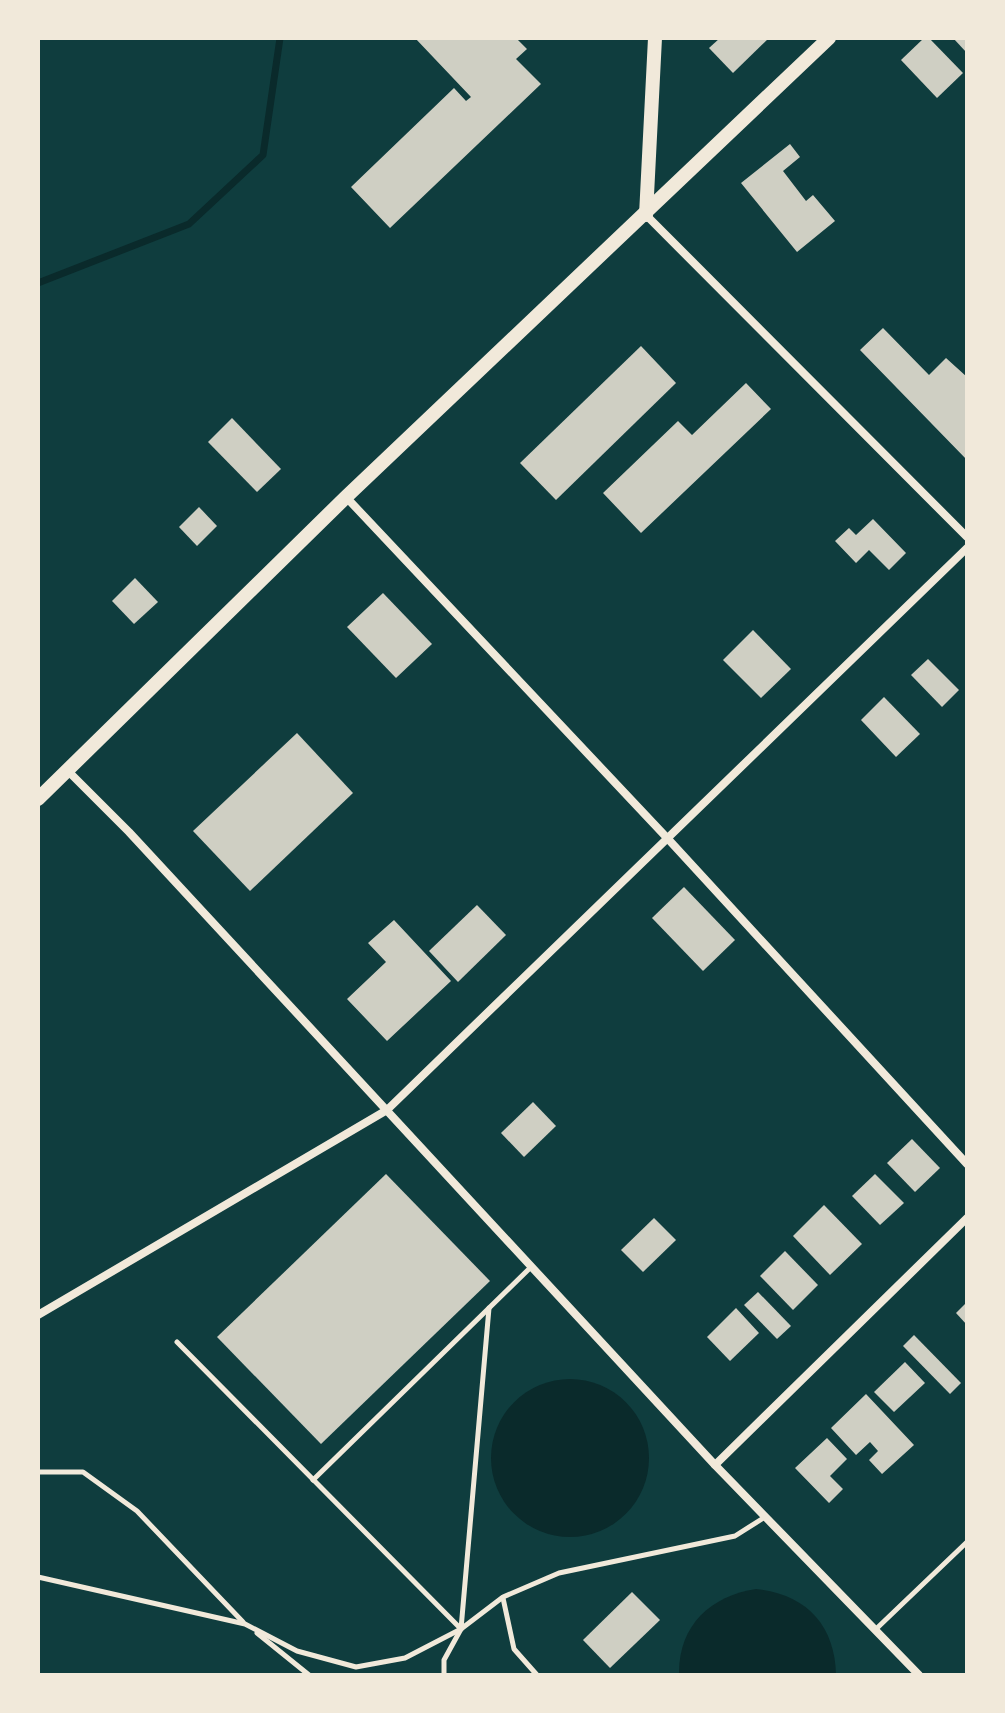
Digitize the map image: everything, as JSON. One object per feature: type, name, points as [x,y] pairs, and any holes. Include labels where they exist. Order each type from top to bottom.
[{"type":"main road","points":[[646,215],[655,38]]},
{"type":"main road","points":[[38,799],[346,497],[829,38]]},
{"type":"street","points":[[646,215],[967,537]]},
{"type":"street","points":[[346,497],[669,840],[967,1164]]},
{"type":"street","points":[[38,1315],[387,1110],[967,548]]},
{"type":"street","points":[[66,769],[129,832],[715,1465],[919,1675]]},
{"type":"street","points":[[715,1465],[967,1218]]},
{"type":"lane","points":[[313,1480],[531,1266]]},
{"type":"lane","points":[[444,1675],[444,1660],[461,1629],[489,1308]]},
{"type":"lane","points":[[177,1342],[461,1629]]},
{"type":"lane","points":[[38,1472],[83,1472],[137,1511],[245,1624],[309,1675]]},
{"type":"lane","points":[[38,1577],[245,1624],[297,1651],[356,1667],[405,1658],[461,1629],[503,1597],[559,1573],[735,1536],[766,1517]]},
{"type":"lane","points":[[875,1630],[967,1542]]},
{"type":"lane","points":[[503,1597],[514,1649],[537,1675]]},
{"type":"water","points":[[570,1379],[600,1385],[626,1402],[643,1428],[649,1458],[643,1488],[626,1514],[600,1531],[570,1537],[540,1531],[514,1514],[497,1488],[491,1458],[497,1428],[514,1402],[540,1385]]},
{"type":"water","points":[[756,1589],[789,1598],[814,1615],[830,1641],[836,1675],[679,1675],[684,1642],[700,1616],[724,1598]]},
{"type":"building","points":[[415,38],[516,38],[527,49],[516,59],[541,84],[390,228],[351,187],[454,88],[466,101],[471,97]]},
{"type":"building","points":[[720,38],[769,38],[733,73],[709,48]]},
{"type":"building","points":[[924,38],[929,38],[963,73],[937,98],[901,60]]},
{"type":"building","points":[[953,38],[967,38],[967,53]]},
{"type":"building","points":[[790,144],[800,157],[783,171],[806,201],[813,195],[835,221],[797,252],[741,183]]},
{"type":"building","points":[[883,328],[929,375],[946,358],[967,377],[967,460],[860,350]]},
{"type":"building","points":[[641,346],[676,383],[556,500],[520,463]]},
{"type":"building","points":[[746,383],[771,409],[641,533],[603,493],[678,421],[692,435]]},
{"type":"building","points":[[232,418],[281,469],[257,492],[208,442]]},
{"type":"building","points":[[199,507],[217,526],[197,546],[179,527]]},
{"type":"building","points":[[873,519],[906,553],[889,570],[869,550],[856,563],[835,541],[849,528],[856,535]]},
{"type":"building","points":[[135,578],[158,602],[134,624],[112,601]]},
{"type":"building","points":[[383,593],[432,644],[396,678],[347,627]]},
{"type":"building","points":[[753,630],[791,669],[761,698],[723,660]]},
{"type":"building","points":[[928,659],[959,690],[942,707],[911,675]]},
{"type":"building","points":[[884,697],[920,734],[896,757],[861,720]]},
{"type":"building","points":[[297,733],[353,793],[250,891],[193,831]]},
{"type":"building","points":[[684,887],[735,940],[703,971],[652,918]]},
{"type":"building","points":[[477,905],[506,935],[458,982],[429,951]]},
{"type":"building","points":[[394,920],[451,981],[387,1041],[347,999],[386,962],[368,943]]},
{"type":"building","points":[[533,1102],[556,1126],[524,1157],[501,1133]]},
{"type":"building","points":[[912,1139],[940,1168],[915,1192],[887,1163]]},
{"type":"building","points":[[386,1174],[490,1281],[321,1444],[217,1337]]},
{"type":"building","points":[[875,1174],[904,1203],[880,1225],[852,1196]]},
{"type":"building","points":[[824,1205],[862,1244],[830,1275],[793,1236]]},
{"type":"building","points":[[654,1218],[676,1240],[643,1272],[621,1250]]},
{"type":"building","points":[[785,1251],[818,1285],[793,1310],[760,1276]]},
{"type":"building","points":[[758,1292],[791,1326],[777,1339],[744,1305]]},
{"type":"building","points":[[967,1302],[967,1325],[956,1313]]},
{"type":"building","points":[[736,1308],[759,1333],[730,1361],[707,1337]]},
{"type":"building","points":[[914,1335],[961,1383],[950,1394],[903,1346]]},
{"type":"building","points":[[905,1362],[925,1383],[894,1412],[874,1392]]},
{"type":"building","points":[[866,1394],[914,1445],[882,1474],[869,1460],[878,1451],[870,1442],[856,1455],[831,1428]]},
{"type":"building","points":[[827,1438],[847,1459],[830,1476],[843,1489],[829,1503],[795,1468]]},
{"type":"building","points":[[632,1592],[660,1620],[610,1668],[583,1640]]},
{"type":"waterway","points":[[38,283],[189,224],[263,155],[280,38]]}]
